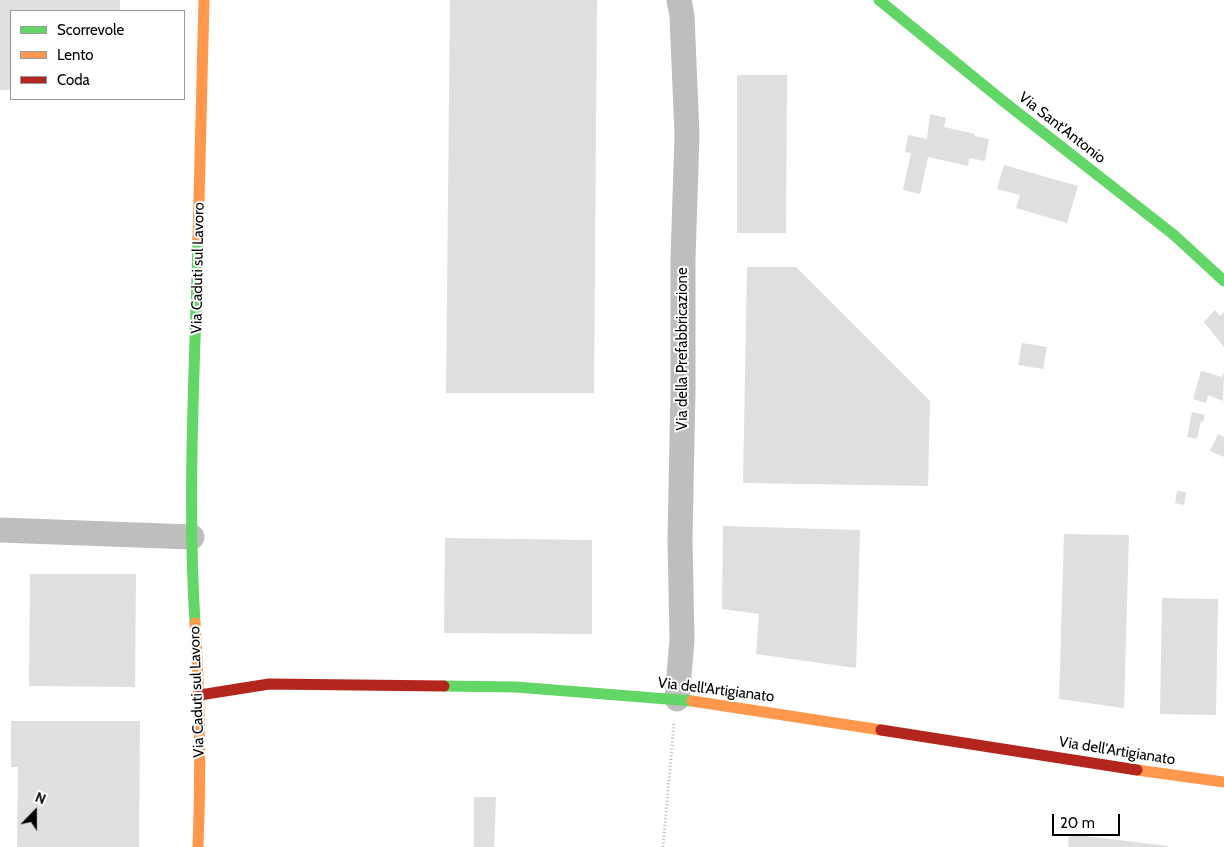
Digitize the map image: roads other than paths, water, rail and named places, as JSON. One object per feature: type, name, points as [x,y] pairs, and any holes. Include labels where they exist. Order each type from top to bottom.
[{"type":"street","name":"Via Caduti sul Lavoro","points":[[198,847],[200,696],[192,590],[192,481],[204,0]]},
{"type":"street","name":"Via della Prefabbricazione","points":[[677,699],[682,640],[680,539],[683,259],[688,135],[682,16],[679,0]]},
{"type":"street","name":"Via Sant'Antonio","points":[[879,0],[1003,101],[1174,235],[1224,281]]},
{"type":"street","points":[[0,530],[192,537]]},
{"type":"street","name":"Via dell'Artigianato","points":[[200,696],[269,684],[516,687],[677,699],[1224,782]]}]
